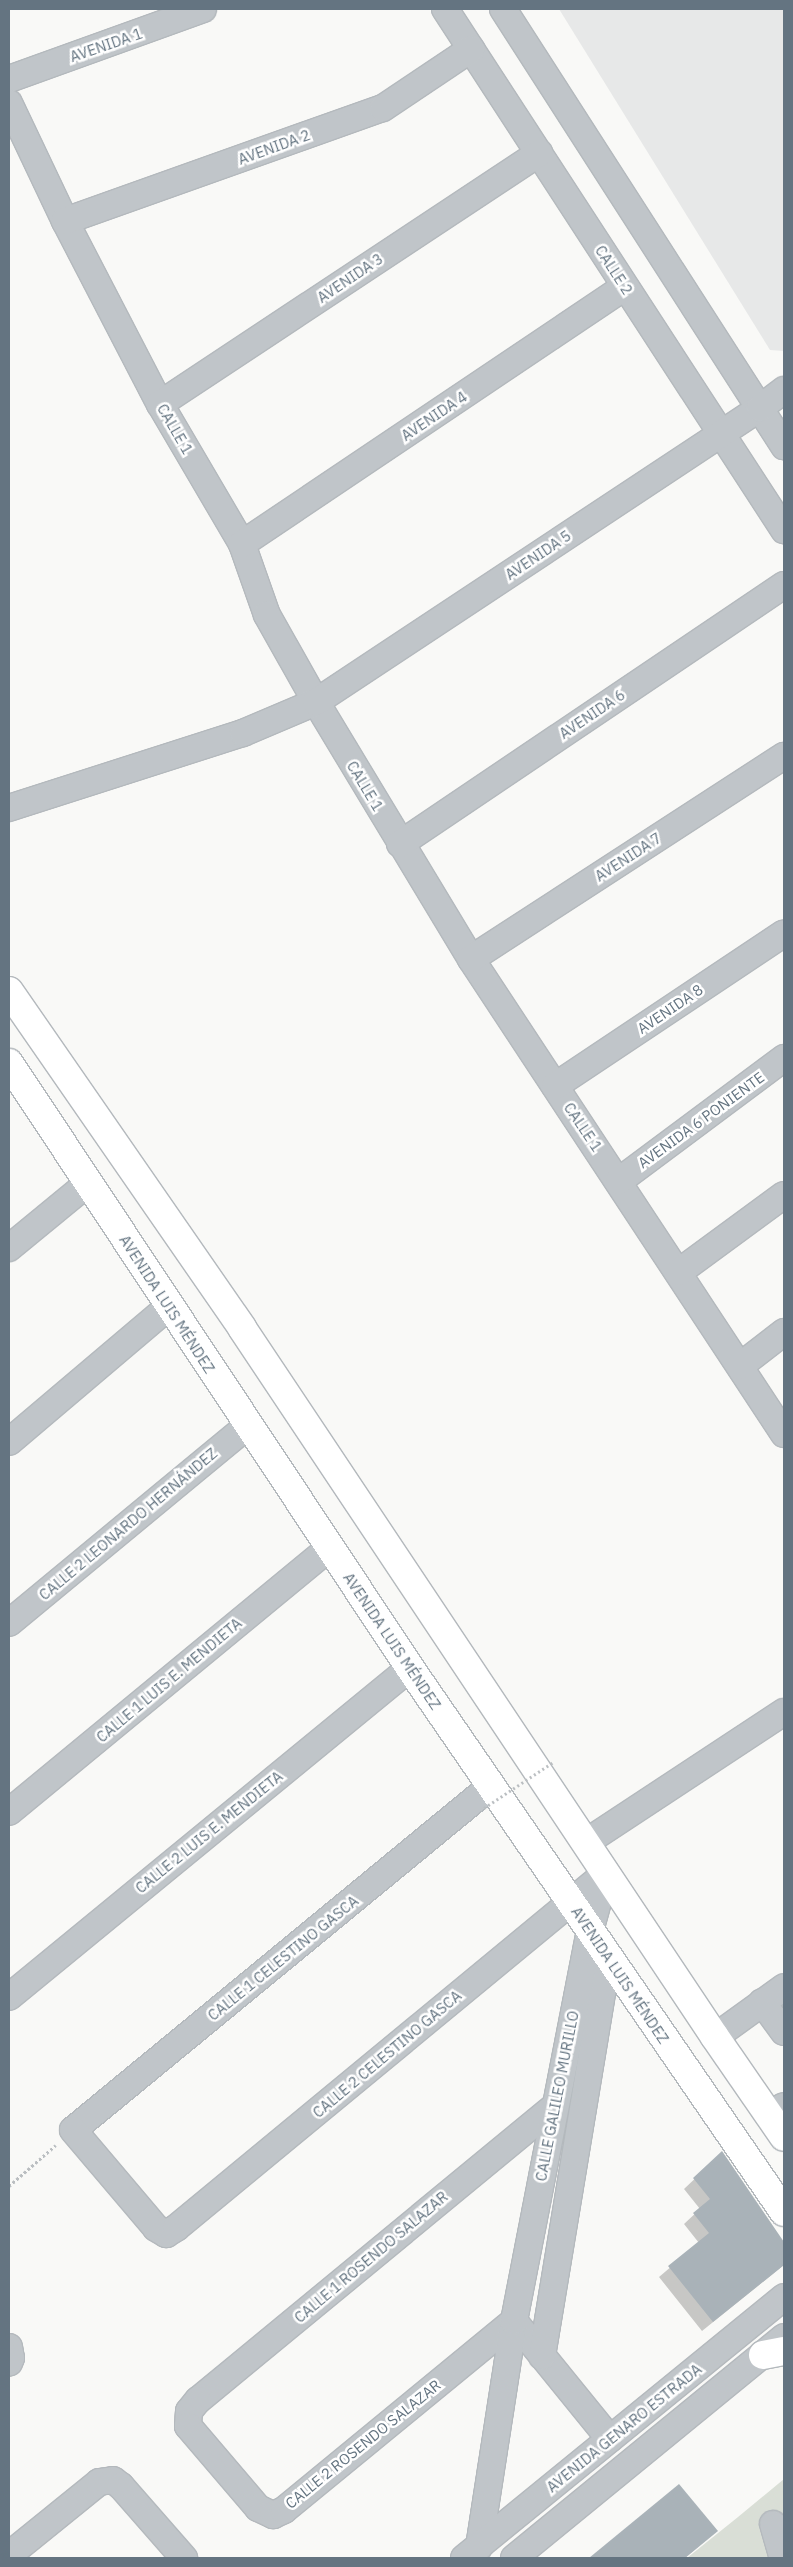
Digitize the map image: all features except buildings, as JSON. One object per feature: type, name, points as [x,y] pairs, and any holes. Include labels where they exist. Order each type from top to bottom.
[{"type":"main road","points":[[9,991],[242,1328],[715,2037],[776,2111],[784,2137]]},
{"type":"main road","name":"AVENIDA LUIS MÉNDEZ","points":[[9,1063],[168,1307],[410,1668],[488,1797],[571,1902],[784,2212]]},
{"type":"street","name":"AVENIDA 1","points":[[9,79],[202,9]]},
{"type":"street","name":"CALLE 2","points":[[445,9],[784,530]]},
{"type":"street","points":[[503,9],[784,446]]},
{"type":"street","name":"AVENIDA 2","points":[[65,221],[382,108],[471,49]]},
{"type":"street","name":"CALLE 1","points":[[9,102],[65,221],[160,404],[242,544],[267,615],[316,702],[471,959],[784,1434]]},
{"type":"street","name":"AVENIDA 3","points":[[160,404],[539,153]]},
{"type":"street","name":"AVENIDA 4","points":[[242,544],[626,287]]},
{"type":"street","name":"AVENIDA 5","points":[[9,808],[243,733],[316,702],[760,408],[784,390]]},
{"type":"street","name":"AVENIDA 6","points":[[400,844],[784,585]]},
{"type":"street","name":"AVENIDA 7","points":[[471,959],[784,756]]},
{"type":"street","name":"AVENIDA 8","points":[[555,1086],[784,933]]},
{"type":"street","name":"AVENIDA 6 PONIENTE","points":[[619,1181],[784,1058]]},
{"type":"street","points":[[9,1248],[88,1183]]},
{"type":"street","points":[[679,1272],[784,1195]]},
{"type":"street","points":[[9,1442],[168,1307]]},
{"type":"street","points":[[740,1366],[784,1332]]},
{"type":"street","name":"CALLE 2 LEONARDO HERNÁNDEZ","points":[[9,1623],[248,1425]]},
{"type":"street","name":"CALLE 1 LUIS E. MENDIETA","points":[[9,1812],[329,1548]]},
{"type":"street","name":"CALLE 2 LUIS E. MENDIETA","points":[[9,1997],[410,1668]]},
{"type":"street","points":[[585,1843],[784,1712]]},
{"type":"street","name":"CALLE 1 CELESTINO GASCA","points":[[74,2130],[488,1797]]},
{"type":"street","name":"CALLE 2 CELESTINO GASCA","points":[[74,2130],[156,2228],[166,2234],[184,2222],[606,1873]]},
{"type":"street","name":"CALLE GALILEO MURILLO","points":[[471,2552],[555,2106],[590,1931],[606,1873]]},
{"type":"street","name":"CALLE GALILEO MURILLO","points":[[542,2356],[608,1958]]},
{"type":"street","points":[[715,2037],[784,1987]]},
{"type":"street","points":[[762,2002],[784,2032]]},
{"type":"street","name":"CALLE 1 ROSENDO SALAZAR","points":[[189,2411],[198,2400],[555,2106]]},
{"type":"street","name":"AVENIDA GENARO ESTRADA","points":[[471,2552],[784,2297]]},
{"type":"street","points":[[514,2321],[610,2439]]},
{"type":"street","name":"CALLE 2 ROSENDO SALAZAR","points":[[189,2411],[188,2426],[258,2508],[273,2515],[284,2510],[514,2321]]},
{"type":"street","name":"AVENIDA GENARO ESTRADA","points":[[514,2558],[773,2353],[784,2337]]},
{"type":"street","points":[[9,2555],[100,2482],[112,2480],[121,2486],[184,2558]]},
{"type":"street","points":[[773,2524],[783,2558]]},
{"type":"path","points":[[488,1797],[555,1761]]},
{"type":"path","points":[[9,2185],[74,2130]]},
{"type":"shaded area","points":[[559,9],[784,9],[784,351],[770,350]]},
{"type":"shaded area","points":[[784,2479],[784,2558],[687,2558],[738,2517]]}]
